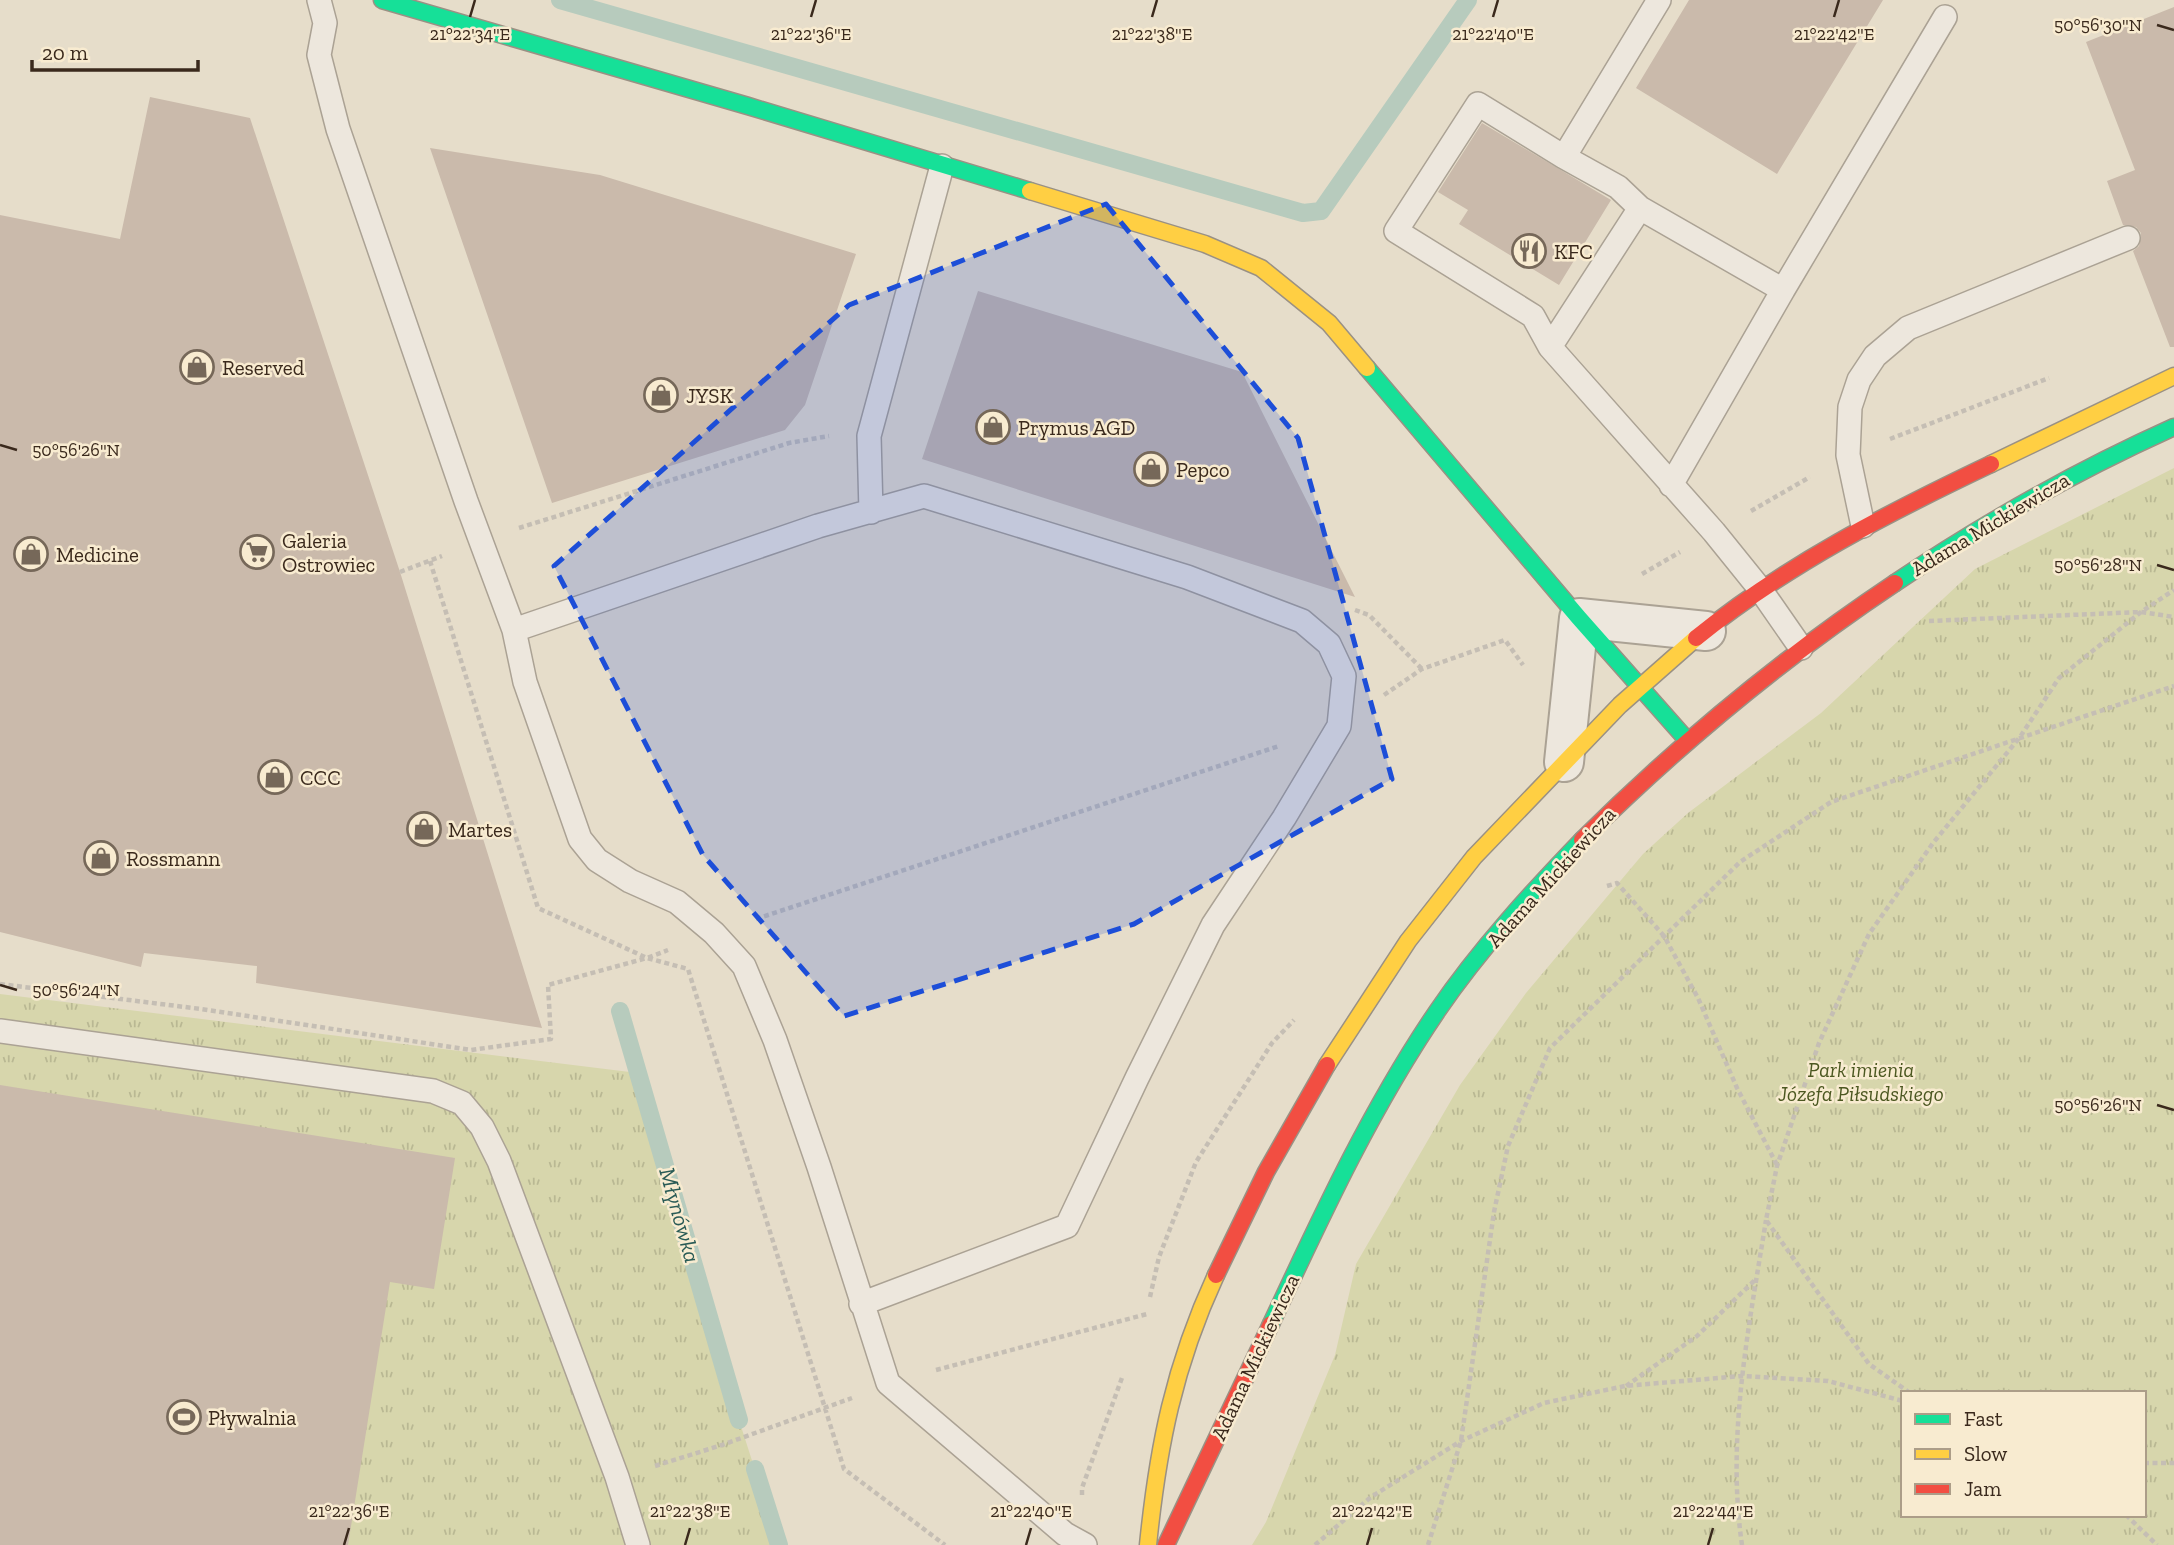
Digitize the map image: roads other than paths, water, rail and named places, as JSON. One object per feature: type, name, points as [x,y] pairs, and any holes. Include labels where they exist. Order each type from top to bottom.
[{"type":"street","points":[[382,0],[709,94],[1205,244],[1261,268],[1329,323],[1579,618],[1687,740]]},
{"type":"street","points":[[1148,1545],[1154,1482],[1172,1394],[1210,1287],[1270,1161],[1328,1063],[1391,966],[1446,890],[1511,816],[1639,687],[1760,589],[1863,526],[2174,376]]},
{"type":"street","name":"Adama Mickiewicza","points":[[1166,1545],[1339,1181],[1430,1022],[1486,948],[1558,863],[1687,740],[1801,648],[1881,589],[1956,542],[2079,472],[2174,427]]},
{"type":"street","points":[[1579,618],[1706,631]]},
{"type":"street","points":[[1564,762],[1579,618]]},
{"type":"lane","points":[[319,0],[325,23],[319,54],[338,130],[466,501],[514,630],[526,682],[580,839],[597,860],[630,881],[677,902],[715,933],[744,965],[775,1040],[819,1167],[888,1383],[1065,1534],[1085,1545]]},
{"type":"lane","points":[[1564,157],[1659,0]]},
{"type":"lane","points":[[1671,485],[1945,17]]},
{"type":"lane","points":[[1783,290],[1640,208],[1618,187],[1478,104],[1396,231],[1533,316],[1550,347],[1714,532],[1760,589],[1801,648]]},
{"type":"lane","points":[[871,512],[869,436],[942,166]]},
{"type":"lane","points":[[1550,347],[1640,208]]},
{"type":"lane","points":[[1863,526],[1848,455],[1850,407],[1859,380],[1875,355],[1908,328],[2128,237]]},
{"type":"lane","points":[[514,630],[818,526],[924,496],[1187,577],[1302,621],[1329,644],[1344,676],[1339,726],[1284,818],[1213,925],[1067,1226],[861,1304]]},
{"type":"lane","points":[[0,1031],[433,1091],[462,1104],[482,1127],[499,1161],[617,1478],[638,1545]]},
{"type":"waterway","points":[[560,0],[1303,213],[1321,211],[1468,0]]},
{"type":"waterway","name":"Młynówka","points":[[620,1011],[739,1420]]},
{"type":"waterway","name":"Młynówka","points":[[755,1469],[779,1545]]},
{"type":"place","name":"KFC","points":[[1529,251]]},
{"type":"place","name":"Reserved","points":[[197,367]]},
{"type":"place","name":"JYSK","points":[[661,395]]},
{"type":"place","name":"Prymus AGD","points":[[993,427]]},
{"type":"place","name":"Pepco","points":[[1151,469]]},
{"type":"place","name":"Galeria Ostrowiec","points":[[257,552]]},
{"type":"place","name":"Medicine","points":[[31,554]]},
{"type":"place","name":"CCC","points":[[275,777]]},
{"type":"place","name":"Martes","points":[[424,829]]},
{"type":"place","name":"Rossmann","points":[[101,858]]},
{"type":"place","name":"Pływalnia","points":[[184,1417]]},
{"type":"park label","name":"Park imienia Józefa Piłsudskiego","points":[[1861,1081]]}]
